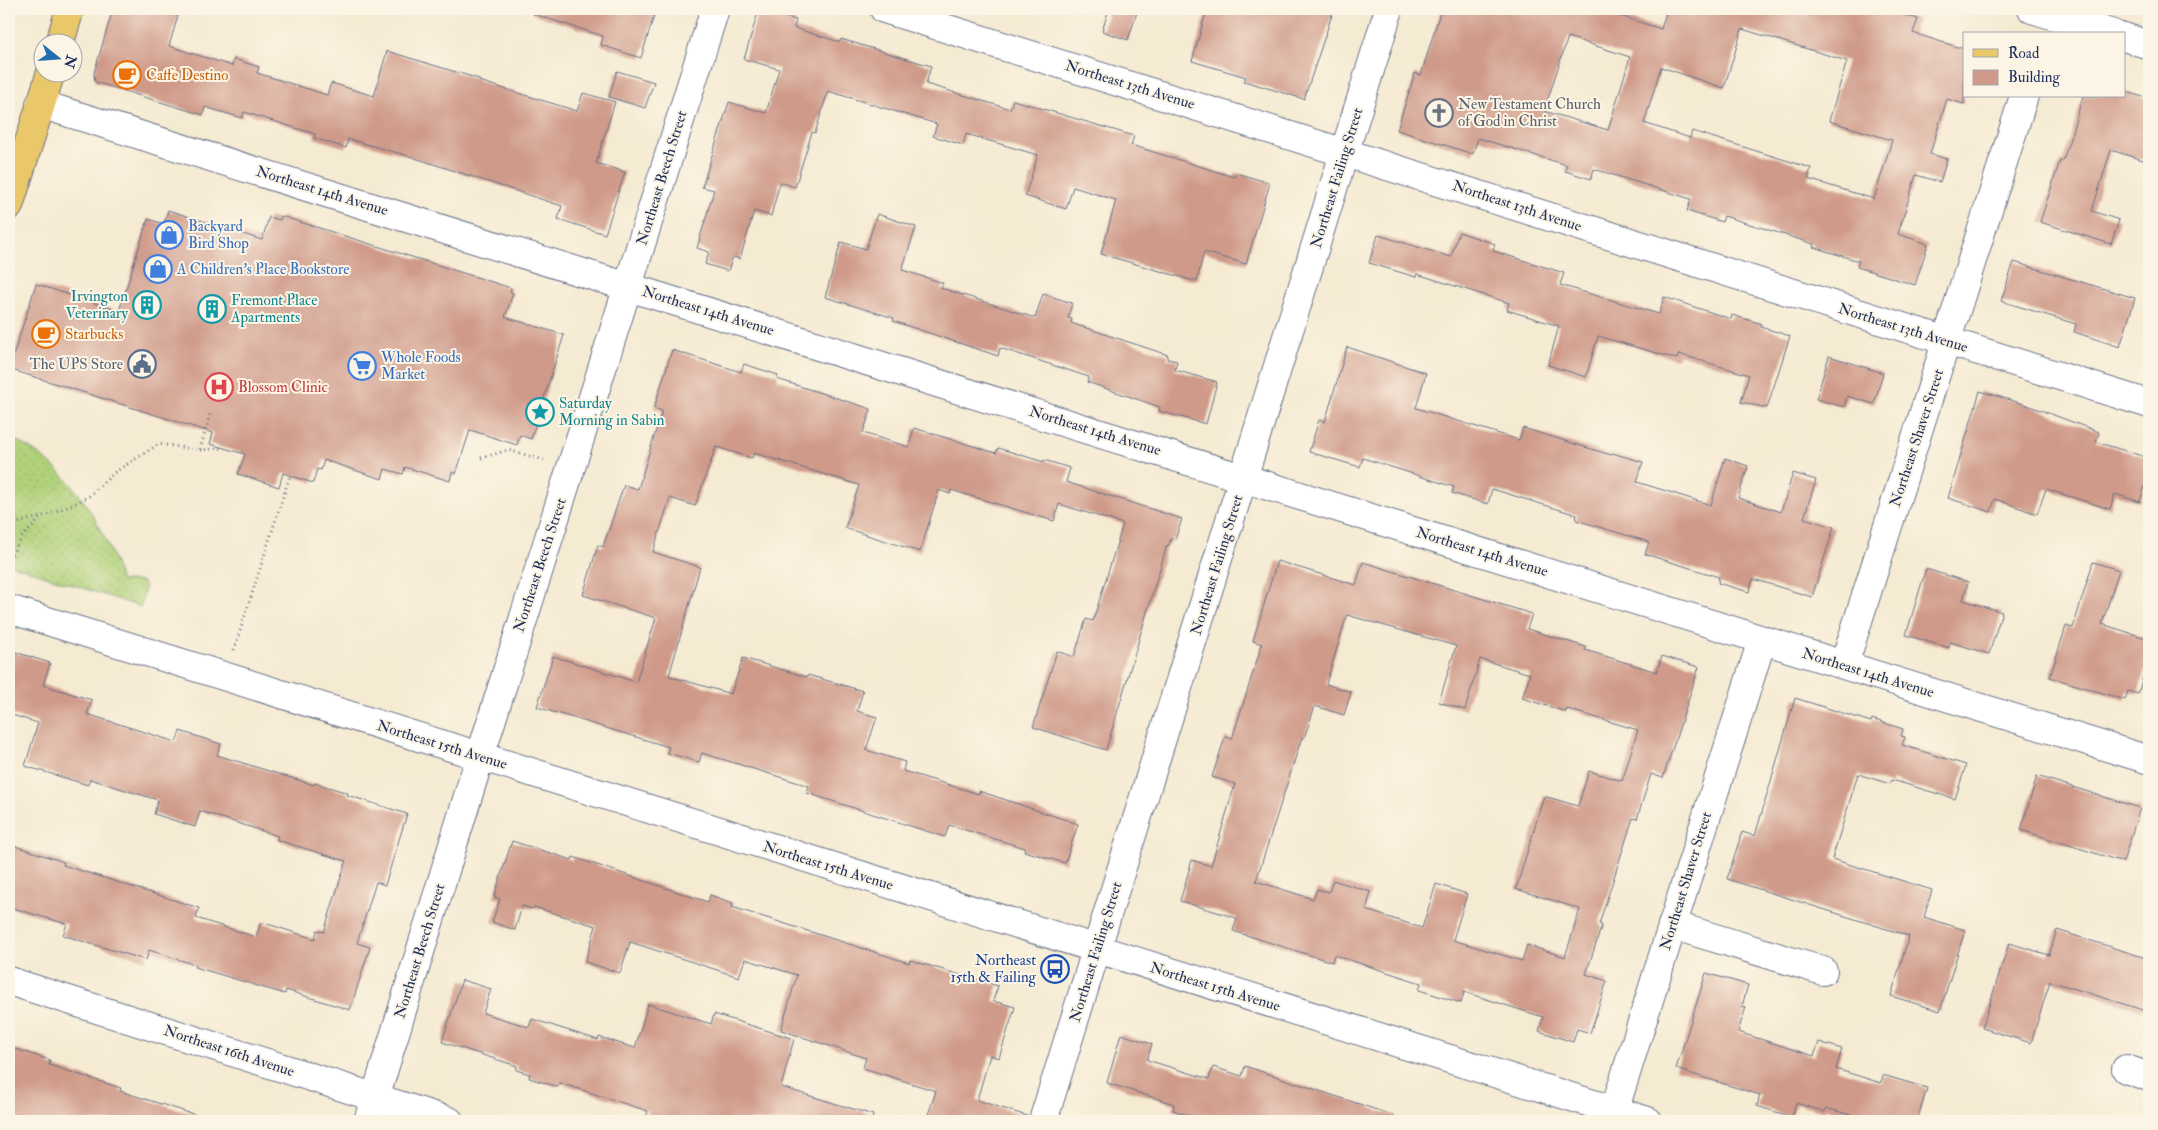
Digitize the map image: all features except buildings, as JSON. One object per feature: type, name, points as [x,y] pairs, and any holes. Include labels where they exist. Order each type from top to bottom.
[{"type":"main road","points":[[63,32],[70,9]]},
{"type":"main road","points":[[9,206],[47,82]]},
{"type":"street","name":"Northeast Beech Street","points":[[371,1110],[715,9]]},
{"type":"street","name":"Northeast 13th Avenue","points":[[884,9],[2149,404]]},
{"type":"street","name":"Northeast Failing Street","points":[[1043,1121],[1245,478],[1389,9]]},
{"type":"street","points":[[2044,16],[2105,32]]},
{"type":"street","points":[[2126,38],[2149,45]]},
{"type":"street","name":"Northeast Shaver Street","points":[[1844,665],[2023,98]]},
{"type":"street","name":"Northeast 14th Avenue","points":[[40,104],[2149,760]]},
{"type":"street","name":"Northeast 15th Avenue","points":[[9,609],[1096,950],[1612,1116],[1648,1121]]},
{"type":"street","name":"Northeast Shaver Street","points":[[1612,1116],[1762,640]]},
{"type":"street","points":[[1672,925],[1823,971]]},
{"type":"street","name":"Northeast 16th Avenue","points":[[9,980],[371,1110],[449,1121]]},
{"type":"path","points":[[200,450],[210,414]]},
{"type":"path","points":[[9,525],[44,516],[76,504],[115,472],[159,444],[200,450],[225,448]]},
{"type":"path","points":[[481,458],[508,450],[541,458]]},
{"type":"path","points":[[225,676],[290,475]]},
{"type":"path","points":[[9,559],[22,537],[44,516]]},
{"type":"green space","points":[[9,437],[49,463],[80,496],[104,536],[121,581],[142,581],[145,587],[141,607],[9,564]]},
{"type":"place","name":"Caffe Destino","points":[[127,75]]},
{"type":"place","name":"New Testament Church of God in Christ","points":[[1439,113]]},
{"type":"place","name":"Backyard Bird Shop","points":[[169,235]]},
{"type":"place","name":"A Children's Place Bookstore","points":[[158,269]]},
{"type":"place","name":"Irvington Veterinary","points":[[147,305]]},
{"type":"place","name":"Fremont Place Apartments","points":[[212,309]]},
{"type":"place","name":"Starbucks","points":[[46,334]]},
{"type":"place","name":"The UPS Store","points":[[142,364]]},
{"type":"place","name":"Whole Foods Market","points":[[362,366]]},
{"type":"place","name":"Blossom Clinic","points":[[219,387]]},
{"type":"place","name":"Saturday Morning in Sabin","points":[[540,412]]},
{"type":"place","name":"Northeast 15th & Failing","points":[[1055,969]]}]
